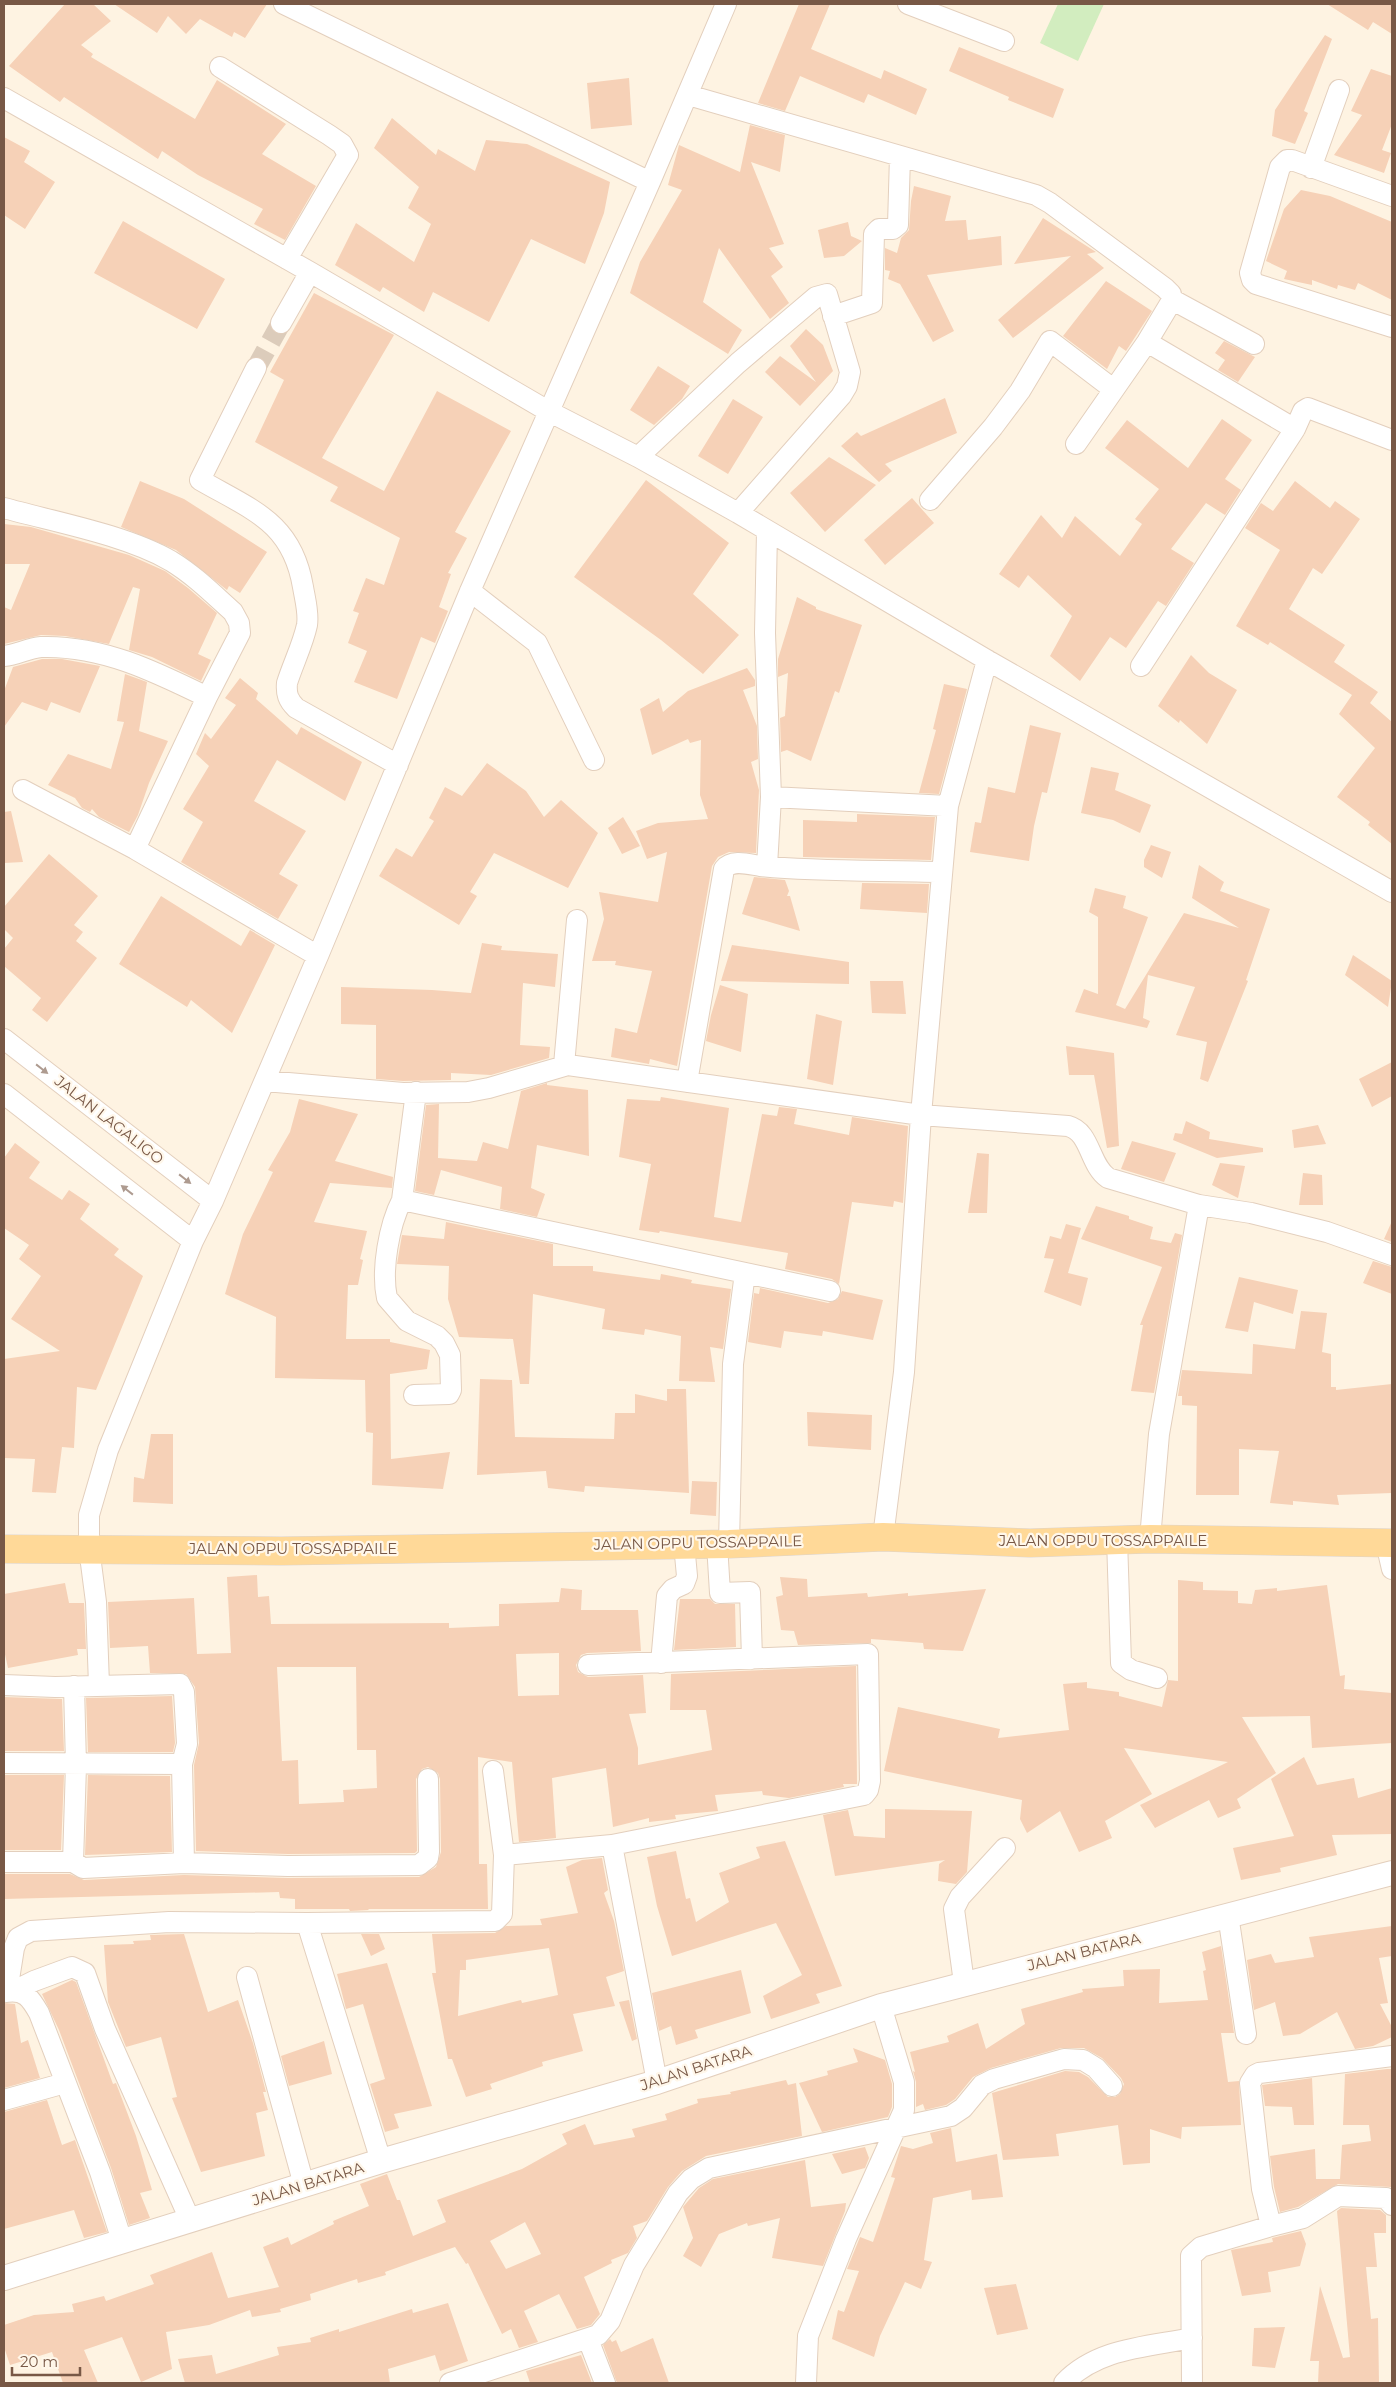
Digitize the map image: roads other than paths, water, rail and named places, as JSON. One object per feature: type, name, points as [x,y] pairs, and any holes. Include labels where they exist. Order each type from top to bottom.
[{"type":"main road","name":"JALAN OPPU TOSSAPPAILE","points":[[4,1549],[89,1548],[281,1551],[723,1544],[883,1536],[1030,1543],[1150,1539],[1390,1552]]},
{"type":"street","points":[[284,4],[650,182]]},
{"type":"street","points":[[99,1685],[96,1602],[89,1548],[89,1515],[108,1450],[193,1241],[213,1200],[318,956],[470,592],[726,4]]},
{"type":"street","points":[[908,4],[1004,41]]},
{"type":"street","points":[[220,67],[329,135],[342,144],[348,155],[287,259]]},
{"type":"street","points":[[1311,168],[1339,90]]},
{"type":"street","points":[[688,94],[1036,195],[1050,202],[1169,292],[1171,299],[1147,342],[1076,444]]},
{"type":"street","points":[[4,98],[548,410],[638,457],[738,513],[987,660],[1392,892]]},
{"type":"street","points":[[833,316],[872,303],[874,234],[879,229],[894,229],[898,225],[900,156]]},
{"type":"street","points":[[1392,196],[1289,160],[1280,167],[1250,273],[1252,280],[1256,284],[1392,327]]},
{"type":"street","points":[[282,323],[310,272]]},
{"type":"street","points":[[638,457],[738,363],[816,297],[827,294],[850,372],[844,391],[738,513]]},
{"type":"street","points":[[1171,299],[1254,344]]},
{"type":"street","points":[[930,500],[993,427],[1020,391],[1050,341],[1113,389]]},
{"type":"street","points":[[1147,342],[1294,429]]},
{"type":"street","points":[[256,368],[200,480],[262,516],[281,533],[295,554],[301,575],[307,624],[287,683],[286,693],[290,702],[296,708],[398,765]]},
{"type":"street","points":[[1141,666],[1294,429],[1303,411],[1308,408],[1392,440]]},
{"type":"street","points":[[4,508],[126,542],[162,557],[190,574],[234,612],[239,624],[240,633],[207,697],[135,849]]},
{"type":"street","points":[[767,531],[765,633],[771,797],[767,866]]},
{"type":"street","points":[[470,592],[537,643],[594,760]]},
{"type":"street","points":[[4,656],[40,648],[94,652],[153,670],[207,697]]},
{"type":"street","points":[[883,1536],[904,1372],[921,1115],[948,806],[987,660]]},
{"type":"street","points":[[23,790],[135,849],[318,956]]},
{"type":"street","points":[[771,797],[948,806]]},
{"type":"street","points":[[687,1082],[724,869],[732,863],[942,872]]},
{"type":"street","points":[[564,1065],[577,920]]},
{"type":"street","name":"JALAN LAGALIGO","points":[[4,1039],[213,1200]]},
{"type":"street","points":[[264,1082],[416,1092],[478,1091],[564,1065],[921,1115],[1075,1128],[1082,1135],[1100,1172],[1108,1178],[1199,1205],[1251,1213],[1327,1232],[1392,1254]]},
{"type":"street","points":[[414,1395],[449,1394],[451,1390],[450,1355],[448,1349],[437,1336],[407,1321],[387,1298],[386,1256],[398,1208],[402,1200],[416,1092]]},
{"type":"street","points":[[4,1094],[193,1241]]},
{"type":"street","points":[[402,1200],[830,1291]]},
{"type":"street","points":[[1150,1539],[1159,1434],[1199,1205]]},
{"type":"street","points":[[745,1273],[733,1364],[720,1592],[750,1592],[752,1659]]},
{"type":"street","points":[[1116,1540],[1121,1663],[1131,1670],[1157,1678]]},
{"type":"street","points":[[661,1663],[667,1596],[673,1589],[684,1584],[687,1576],[684,1544]]},
{"type":"street","points":[[504,1855],[612,1845],[859,1797],[868,1790],[870,1781],[868,1654],[588,1665]]},
{"type":"street","points":[[4,1685],[180,1684],[184,1692],[187,1744],[182,1764],[184,1863]]},
{"type":"street","points":[[73,1862],[76,1765],[74,1686]]},
{"type":"street","points":[[4,1763],[76,1765],[182,1764]]},
{"type":"street","points":[[9,1992],[14,1948],[18,1938],[31,1931],[169,1922],[495,1921],[502,1914],[504,1855],[493,1771]]},
{"type":"street","points":[[4,1862],[73,1862],[84,1868],[184,1863],[288,1866],[423,1864],[428,1858],[430,1834],[428,1779]]},
{"type":"street","points":[[612,1845],[657,2082]]},
{"type":"street","points":[[964,1983],[954,1909],[960,1897],[1004,1848]]},
{"type":"street","name":"JALAN BATARA","points":[[4,2278],[381,2161],[657,2082],[881,2006],[1392,1873]]},
{"type":"street","points":[[1228,1915],[1246,2034]]},
{"type":"street","points":[[307,1923],[381,2161]]},
{"type":"street","points":[[9,1992],[72,1967],[86,1973],[105,2029],[190,2220]]},
{"type":"street","points":[[247,1977],[304,2185]]},
{"type":"street","points":[[9,1992],[23,1992],[31,1999],[39,2013],[100,2172],[122,2241]]},
{"type":"street","points":[[806,2383],[808,2336],[846,2239],[904,2110],[904,2082],[881,2006]]},
{"type":"street","points":[[1271,2226],[1262,2190],[1250,2083],[1255,2075],[1392,2056]]},
{"type":"street","points":[[450,2383],[488,2378],[588,2339],[605,2328],[634,2265],[678,2193],[691,2179],[709,2168],[951,2116],[963,2108],[982,2085],[994,2079],[1064,2059],[1083,2060],[1096,2068],[1112,2086]]},
{"type":"street","points":[[4,2100],[65,2083]]},
{"type":"street","points":[[1192,2383],[1191,2256],[1193,2252],[1201,2247],[1303,2218],[1338,2196],[1386,2198],[1392,2205]]},
{"type":"street","points":[[1064,2383],[1084,2364],[1104,2355],[1192,2338]]},
{"type":"street","points":[[588,2339],[605,2383]]},
{"type":"tunnel","points":[[256,368],[281,323]]}]
